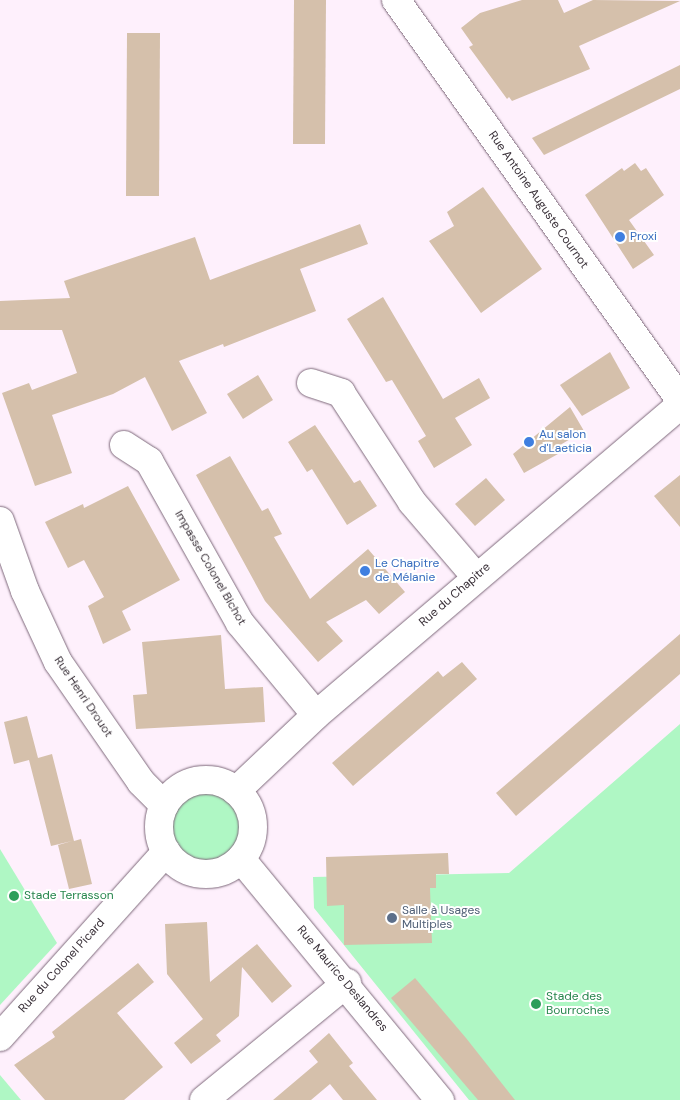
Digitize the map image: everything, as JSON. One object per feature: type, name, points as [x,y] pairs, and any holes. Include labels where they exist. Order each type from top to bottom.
[{"type":"street","name":"Rue Antoine Auguste Cournot","points":[[396,0],[680,400]]},
{"type":"street","points":[[311,383],[342,393],[412,502],[476,577]]},
{"type":"street","name":"Rue du Chapitre","points":[[236,791],[316,715],[680,405]]},
{"type":"street","name":"Impasse Colonel Bichot","points":[[124,445],[149,461],[240,623],[316,715]]},
{"type":"street","name":"Rue Henri Drouot","points":[[0,520],[24,592],[58,662],[140,782],[164,806]]},
{"type":"street","points":[[197,781],[224,784],[236,791],[246,802],[253,830],[241,859],[230,868],[202,874],[176,863],[166,852],[160,837],[160,821],[164,806],[172,794],[197,781]]},
{"type":"street","name":"Rue du Colonel Picard","points":[[0,1037],[166,852]]},
{"type":"street","name":"Rue Maurice Deslandres","points":[[241,859],[347,983],[440,1100]]},
{"type":"street","points":[[204,1100],[347,983]]},
{"type":"green space","name":"Stade des Bourroches","points":[[680,724],[680,1100],[469,1100],[314,908],[313,877],[509,873]]},
{"type":"green space","points":[[207,791],[220,794],[232,801],[239,813],[242,826],[239,839],[232,851],[220,858],[207,861],[194,858],[182,851],[175,839],[172,826],[175,813],[182,801],[194,794]]},
{"type":"green space","name":"Stade Terrasson","points":[[0,849],[57,943],[0,1005]]},
{"type":"green space","points":[[0,1075],[21,1100],[0,1100]]},
{"type":"building","points":[[294,0],[326,0],[325,144],[293,144]]},
{"type":"building","points":[[522,0],[558,0],[564,13],[593,0],[680,1],[579,46],[590,69],[512,101],[509,97],[507,99],[469,47],[473,45],[461,28],[480,13]]},
{"type":"building","points":[[127,33],[160,33],[159,196],[126,196]]},
{"type":"building","points":[[680,65],[680,89],[544,155],[532,138]]},
{"type":"building","points":[[635,163],[641,171],[646,168],[664,195],[629,220],[654,255],[633,269],[585,195],[622,168],[624,171]]},
{"type":"building","points":[[483,187],[542,269],[481,313],[429,241],[454,226],[447,212]]},
{"type":"building","points":[[360,224],[368,244],[300,269],[316,311],[224,347],[223,344],[179,361],[207,413],[172,431],[145,377],[113,394],[52,415],[72,473],[35,486],[2,393],[29,383],[32,390],[77,373],[62,330],[0,330],[0,301],[70,298],[64,281],[195,237],[210,280]]},
{"type":"building","points":[[383,297],[443,399],[479,378],[490,398],[455,418],[472,445],[434,468],[418,441],[426,436],[392,380],[386,382],[347,319]]},
{"type":"building","points":[[610,352],[630,388],[582,416],[560,385]]},
{"type":"building","points":[[258,375],[273,400],[243,419],[227,394]]},
{"type":"building","points":[[570,407],[584,431],[555,448],[558,454],[524,473],[513,454]]},
{"type":"building","points":[[315,425],[354,483],[360,480],[377,506],[347,525],[312,469],[307,472],[288,442]]},
{"type":"building","points":[[230,456],[262,511],[268,508],[282,534],[274,537],[310,599],[368,549],[405,592],[379,614],[366,600],[326,622],[343,641],[318,662],[265,601],[196,475]]},
{"type":"building","points":[[680,475],[680,527],[654,496]]},
{"type":"building","points":[[486,478],[505,500],[475,526],[455,504]]},
{"type":"building","points":[[128,486],[180,580],[122,611],[131,630],[103,644],[88,606],[104,597],[84,560],[68,568],[45,522],[83,504],[84,508]]},
{"type":"building","points":[[680,634],[680,674],[516,816],[496,793]]},
{"type":"building","points":[[221,635],[225,689],[263,687],[265,722],[136,729],[133,695],[147,694],[142,642]]},
{"type":"building","points":[[462,662],[477,679],[353,786],[332,763],[438,671],[443,677]]},
{"type":"building","points":[[27,716],[38,758],[52,754],[74,841],[81,839],[92,884],[69,889],[58,845],[72,841],[51,846],[29,760],[14,764],[4,722]]},
{"type":"building","points":[[448,853],[449,874],[436,874],[436,888],[430,888],[432,943],[344,945],[344,905],[327,906],[326,857]]},
{"type":"building","points":[[207,922],[210,982],[257,944],[292,986],[272,1003],[242,967],[239,1016],[216,1035],[221,1041],[191,1064],[174,1043],[203,1019],[167,974],[165,924]]},
{"type":"building","points":[[138,963],[154,982],[117,1013],[163,1067],[124,1100],[45,1100],[14,1065],[55,1037],[52,1032]]},
{"type":"building","points":[[415,978],[515,1100],[478,1100],[391,998]]},
{"type":"building","points":[[329,1033],[353,1063],[349,1066],[377,1100],[343,1100],[330,1084],[311,1100],[273,1100],[318,1062],[309,1051]]},
{"type":"place","name":"Proxi","points":[[620,237]]},
{"type":"place","name":"Au salon d'Laeticia","points":[[529,442]]},
{"type":"place","name":"Le Chapitre de Mélanie","points":[[365,571]]},
{"type":"place","name":"Stade Terrasson","points":[[14,896]]},
{"type":"place","name":"Salle à Usages Multiples","points":[[392,918]]},
{"type":"place","name":"Stade des Bourroches","points":[[536,1004]]}]
